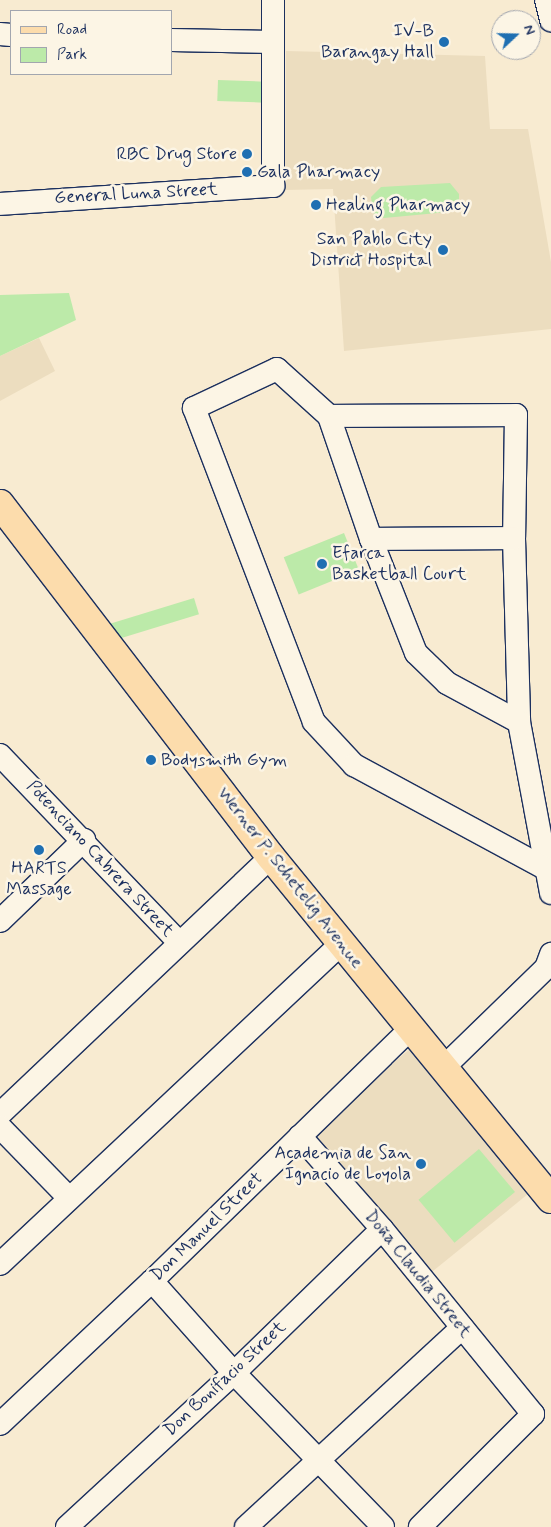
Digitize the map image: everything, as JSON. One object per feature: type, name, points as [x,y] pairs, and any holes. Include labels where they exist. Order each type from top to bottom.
[{"type":"main road","name":"Werner P. Schetelig Avenue","points":[[4,519],[271,857],[551,1199]]},
{"type":"street","points":[[172,40],[273,42],[273,0]]},
{"type":"street","points":[[546,0],[551,20]]},
{"type":"street","name":"General Luna Street","points":[[0,204],[273,186],[273,42]]},
{"type":"street","points":[[519,722],[446,683],[416,653],[371,539],[329,416],[277,368],[194,408],[314,722],[354,765],[548,870]]},
{"type":"street","points":[[329,416],[516,415],[514,538],[519,722],[551,893]]},
{"type":"street","points":[[371,539],[514,538]]},
{"type":"street","name":"Potenciano Cabrera Street","points":[[0,754],[84,840],[179,942]]},
{"type":"street","points":[[0,921],[84,840]]},
{"type":"street","points":[[0,1114],[179,942],[271,857]]},
{"type":"street","points":[[0,1264],[342,943]]},
{"type":"street","points":[[443,1068],[546,968],[551,954]]},
{"type":"street","name":"Don Manuel Street","points":[[0,1424],[152,1282],[411,1028]]},
{"type":"street","points":[[0,1127],[69,1198]]},
{"type":"street","name":"Doña Claudia Street","points":[[300,1136],[382,1229],[533,1414],[420,1527]]},
{"type":"street","name":"Don Bonifacio Street","points":[[67,1527],[234,1373],[382,1229]]},
{"type":"street","points":[[152,1282],[234,1373],[383,1527]]},
{"type":"street","points":[[246,1527],[317,1459],[462,1328]]},
{"type":"shaded area","name":"San Pablo City District Hospital","points":[[286,51],[485,56],[490,129],[528,129],[551,262],[551,329],[344,351],[333,189],[285,190]]},
{"type":"shaded area","points":[[39,338],[55,371],[0,401],[0,356]]},
{"type":"shaded area","name":"Academia de San Ignacio de Loyola","points":[[410,1049],[528,1194],[428,1275],[311,1130]]},
{"type":"green space","points":[[218,80],[265,82],[264,103],[217,101]]},
{"type":"green space","points":[[450,183],[459,194],[459,202],[448,212],[384,218],[373,213],[371,197],[381,187]]},
{"type":"green space","points":[[69,293],[76,320],[0,356],[0,295]]},
{"type":"green space","name":"Efarca Basketball Court","points":[[344,533],[359,570],[299,594],[284,557]]},
{"type":"green space","points":[[194,598],[199,614],[116,640],[111,623]]},
{"type":"green space","points":[[479,1149],[515,1192],[454,1243],[418,1200]]},
{"type":"place","name":"IV-B Barangay Hall","points":[[444,42]]},
{"type":"place","name":"RBC Drug Store","points":[[247,154]]},
{"type":"place","name":"Gala Pharmacy","points":[[247,172]]},
{"type":"place","name":"Healing Pharmacy","points":[[316,205]]},
{"type":"place","name":"San Pablo City District Hospital","points":[[443,250]]},
{"type":"place","name":"Efarca Basketball Court","points":[[322,564]]},
{"type":"place","name":"Bodysmith Gym","points":[[151,760]]},
{"type":"place","name":"HARTS Massage","points":[[39,850]]},
{"type":"place","name":"Academia de San Ignacio de Loyola","points":[[421,1164]]}]
